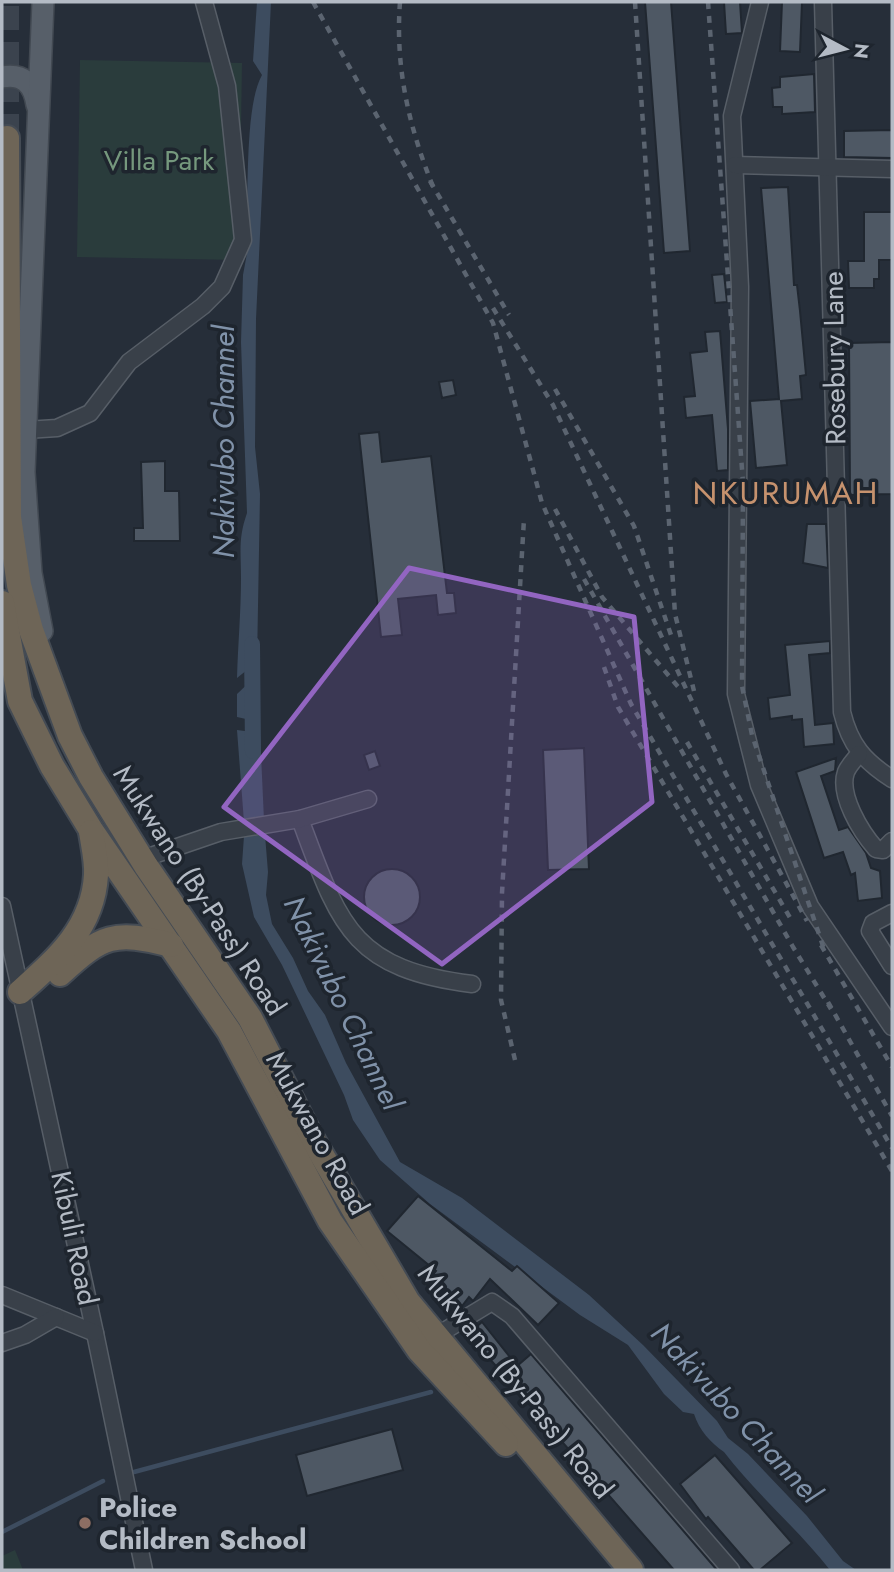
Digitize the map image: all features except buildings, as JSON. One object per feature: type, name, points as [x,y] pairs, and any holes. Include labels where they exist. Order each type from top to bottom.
[{"type":"highway","name":"Mukwano (By-Pass) Road","points":[[7,138],[9,517],[19,585],[31,630],[70,736],[91,778],[142,859],[250,1018],[310,1135],[408,1302],[631,1570]]},
{"type":"highway","name":"Mukwano Road","points":[[2,603],[20,701],[52,766],[91,830],[229,1031],[330,1221],[419,1350],[514,1452],[573,1501]]},
{"type":"highway","points":[[22,1000],[86,923],[96,875],[91,830]]},
{"type":"highway","points":[[22,1000],[82,953],[108,937],[152,940],[171,945]]},
{"type":"main road","points":[[43,2],[24,472],[31,573],[53,690]]},
{"type":"main road","points":[[2,77],[14,75],[28,81],[36,94],[40,122]]},
{"type":"main road","points":[[2,660],[20,701]]},
{"type":"street","points":[[26,430],[57,428],[90,413],[129,362],[203,306],[222,287],[243,240],[227,86],[204,2]]},
{"type":"street","points":[[748,2],[749,43]]},
{"type":"street","points":[[760,2],[733,116],[740,286],[736,694],[759,785],[810,906],[892,1027]]},
{"type":"street","name":"Rosebury Lane","points":[[823,2],[830,166],[840,686],[846,728],[859,754],[892,779]]},
{"type":"street","points":[[735,165],[892,169]]},
{"type":"street","points":[[859,754],[846,773],[844,785],[849,801],[876,849],[883,850],[892,841]]},
{"type":"street","points":[[142,859],[221,832],[300,819],[369,799]]},
{"type":"street","points":[[300,819],[334,905],[345,926],[361,944],[392,964],[428,976],[472,984]]},
{"type":"street","name":"Kibuli Road","points":[[2,906],[96,1333],[144,1570]]},
{"type":"street","points":[[892,913],[873,923],[870,931],[892,966]]},
{"type":"street","points":[[2,1295],[96,1333]]},
{"type":"street","points":[[436,1336],[492,1302],[512,1316],[731,1570]]},
{"type":"street","points":[[2,1343],[25,1335],[56,1317]]},
{"type":"highlighted area","points":[[409,568],[634,617],[652,802],[442,964],[224,807]]},
{"type":"green space","name":"Villa Park","points":[[80,60],[242,63],[239,260],[77,257]]},
{"type":"green space","points":[[15,1550],[23,1570],[2,1570],[2,1556]]},
{"type":"water","points":[[257,2],[271,2],[256,319],[255,447],[260,494],[257,662],[237,678],[241,545],[247,513],[241,342],[243,275],[250,237],[246,225],[250,126],[262,75],[253,61]]},
{"type":"water","points":[[257,675],[259,722],[237,717],[237,694]]},
{"type":"water","points":[[237,730],[260,733],[264,820],[244,822]]},
{"type":"water","points":[[265,835],[268,872],[266,895],[272,924],[293,958],[308,991],[325,1015],[346,1063],[400,1162],[462,1198],[589,1295],[643,1345],[717,1421],[728,1438],[748,1454],[807,1516],[843,1561],[856,1570],[830,1570],[724,1452],[706,1436],[694,1414],[683,1412],[664,1394],[628,1345],[580,1315],[430,1204],[380,1160],[353,1120],[344,1095],[282,965],[254,917],[242,864],[244,836]]},
{"type":"waterway","name":"Nakivubo Channel","points":[[252,644],[253,751]]},
{"type":"waterway","points":[[134,1472],[431,1392]]},
{"type":"waterway","points":[[2,1532],[103,1481]]},
{"type":"tunnel","points":[[7,2],[7,138]]},
{"type":"railway","points":[[313,2],[493,323],[542,503],[631,704],[892,1148]]},
{"type":"railway","points":[[400,2],[400,50],[406,97],[417,143],[434,189]]},
{"type":"railway","points":[[635,2],[675,614],[694,691]]},
{"type":"railway","points":[[708,2],[743,483],[742,686],[752,735],[825,952]]},
{"type":"railway","points":[[430,181],[509,315]]},
{"type":"railway","points":[[493,308],[553,405],[726,774],[807,921]]},
{"type":"railway","points":[[555,389],[634,526],[672,638]]},
{"type":"railway","points":[[555,509],[602,597],[680,689]]},
{"type":"railway","points":[[515,1060],[501,1000],[502,893],[524,519]]},
{"type":"railway","points":[[584,579],[831,1009]]},
{"type":"railway","points":[[604,667],[618,707],[892,1171]]},
{"type":"railway","points":[[687,742],[792,921]]},
{"type":"railway","points":[[821,945],[892,1067]]},
{"type":"railway","points":[[828,1002],[892,1116]]},
{"type":"place","name":"Police Children School","points":[[85,1523]]},
{"type":"district","name":"NKURUMAH","points":[[786,493]]}]
